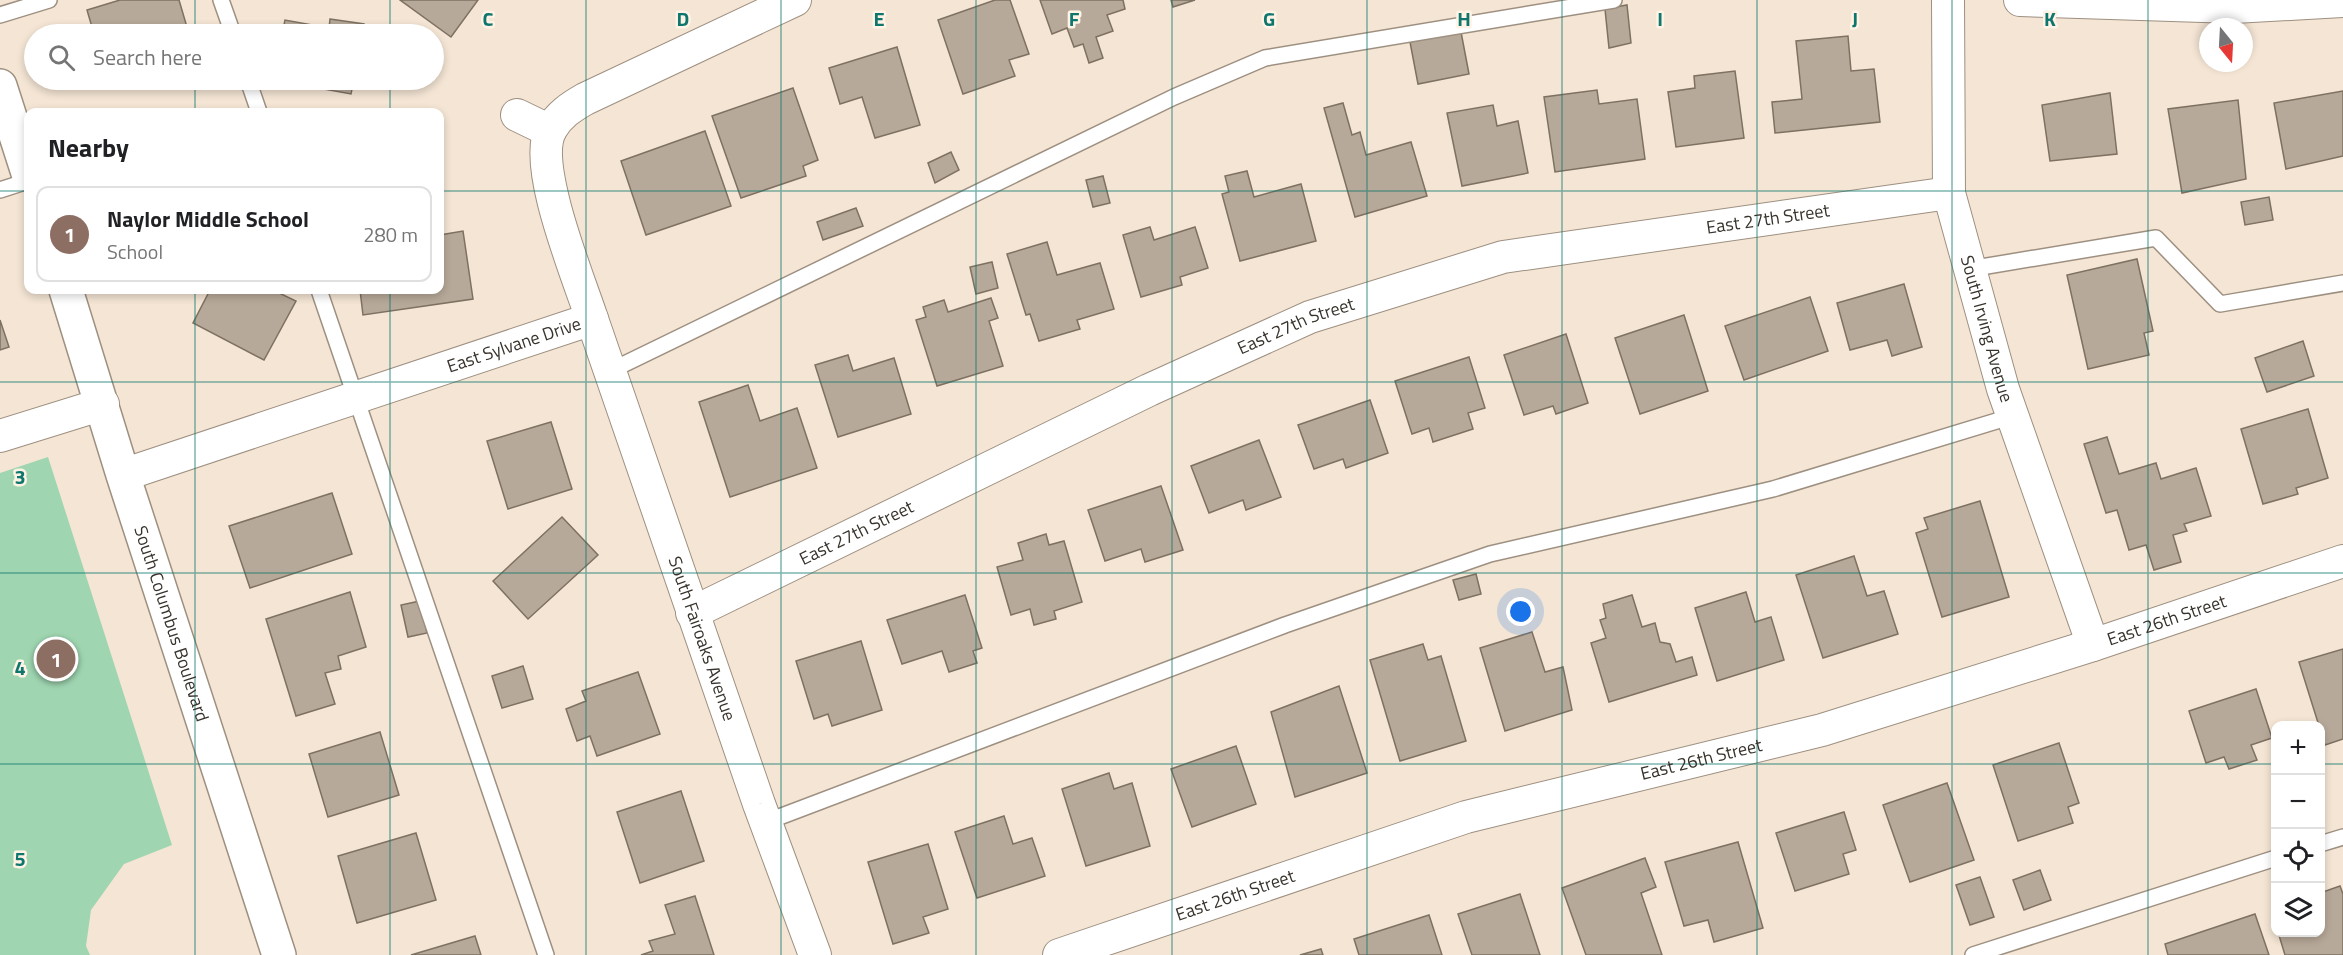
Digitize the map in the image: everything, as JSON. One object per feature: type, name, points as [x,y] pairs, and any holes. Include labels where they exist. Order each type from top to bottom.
[{"type":"street","points":[[517,115],[550,131],[565,111],[585,99],[795,0]]},
{"type":"street","name":"South Irving Avenue","points":[[1948,0],[1949,193],[2013,416],[2093,645]]},
{"type":"street","points":[[2020,0],[2234,7],[2343,1]]},
{"type":"street","points":[[0,86],[24,161]]},
{"type":"street","name":"East Sylvane Drive","points":[[123,476],[592,319],[547,179],[545,152],[550,131]]},
{"type":"street","name":"East 27th Street","points":[[692,613],[1149,390],[1310,317],[1503,257],[1949,193]]},
{"type":"street","name":"South Columbus Boulevard","points":[[67,294],[103,404],[123,476],[279,955]]},
{"type":"street","name":"South Fairoaks Avenue","points":[[592,319],[692,613],[815,955]]},
{"type":"street","points":[[0,436],[103,404]]},
{"type":"street","name":"East 26th Street","points":[[1059,955],[1466,817],[1822,730],[2093,645],[2343,561]]},
{"type":"lane","points":[[0,15],[50,0]]},
{"type":"lane","points":[[221,0],[229,24]]},
{"type":"lane","points":[[610,371],[1163,102],[1265,57],[1614,0]]},
{"type":"lane","points":[[252,90],[258,108]]},
{"type":"lane","points":[[0,190],[24,182]]},
{"type":"lane","points":[[1970,269],[2156,238],[2220,304],[2343,282]]},
{"type":"lane","points":[[321,294],[546,955]]},
{"type":"lane","points":[[766,822],[1285,625],[1490,554],[1773,489],[2013,416]]},
{"type":"lane","points":[[2325,842],[2343,837]]},
{"type":"lane","points":[[1973,955],[2271,860]]},
{"type":"green space","points":[[48,457],[172,845],[124,864],[91,910],[86,946],[90,955],[0,955],[0,473]]},
{"type":"building","points":[[120,0],[179,0],[186,24],[91,24],[87,10]]},
{"type":"building","points":[[400,0],[478,0],[451,37],[444,32],[444,24],[433,24]]},
{"type":"building","points":[[995,0],[1010,0],[1029,54],[1009,60],[1015,76],[963,94],[938,20]]},
{"type":"building","points":[[1040,0],[1123,0],[1125,9],[1107,15],[1113,31],[1096,37],[1103,58],[1089,63],[1083,44],[1074,47],[1067,28],[1052,34]]},
{"type":"building","points":[[1171,0],[1195,0],[1173,7]]},
{"type":"building","points":[[1627,5],[1631,43],[1609,48],[1605,9]]},
{"type":"building","points":[[330,19],[364,24],[329,24]]},
{"type":"building","points":[[285,20],[307,24],[284,24]]},
{"type":"building","points":[[1461,32],[1469,74],[1418,84],[1410,42]]},
{"type":"building","points":[[1848,36],[1851,71],[1874,69],[1880,122],[1775,133],[1772,102],[1802,99],[1796,41]]},
{"type":"building","points":[[897,47],[920,125],[875,138],[862,97],[840,104],[829,68]]},
{"type":"building","points":[[1735,71],[1744,138],[1676,147],[1668,92],[1695,88],[1694,76]]},
{"type":"building","points":[[793,88],[818,160],[803,166],[806,176],[741,198],[712,116]]},
{"type":"building","points":[[329,90],[352,90],[351,94]]},
{"type":"building","points":[[1597,90],[1599,104],[1637,99],[1645,159],[1555,172],[1544,97]]},
{"type":"building","points":[[2343,91],[2343,156],[2286,169],[2274,103]]},
{"type":"building","points":[[2110,93],[2117,154],[2050,161],[2042,105]]},
{"type":"building","points":[[2238,100],[2246,179],[2182,193],[2168,109]]},
{"type":"building","points":[[1343,103],[1352,135],[1360,132],[1366,155],[1411,142],[1427,196],[1355,217],[1324,108]]},
{"type":"building","points":[[1493,105],[1497,126],[1518,121],[1528,173],[1462,186],[1447,113]]},
{"type":"building","points":[[705,131],[731,206],[646,235],[621,161]]},
{"type":"building","points":[[951,152],[959,170],[935,183],[928,163]]},
{"type":"building","points":[[1247,171],[1254,197],[1301,184],[1316,241],[1240,261],[1222,194],[1229,192],[1225,176]]},
{"type":"building","points":[[1103,176],[1110,203],[1093,207],[1086,180]]},
{"type":"building","points":[[2269,197],[2273,220],[2245,225],[2241,202]]},
{"type":"building","points":[[856,208],[863,226],[823,240],[817,222]]},
{"type":"building","points":[[1150,227],[1154,240],[1195,227],[1208,268],[1180,277],[1182,285],[1141,297],[1123,235]]},
{"type":"building","points":[[463,231],[473,299],[363,315],[360,294],[444,294],[444,234]]},
{"type":"building","points":[[1047,242],[1057,275],[1100,263],[1114,309],[1077,320],[1080,329],[1039,341],[1030,314],[1026,315],[1007,254]]},
{"type":"building","points":[[2137,259],[2153,331],[2144,333],[2149,355],[2088,369],[2067,275]]},
{"type":"building","points":[[992,262],[998,288],[976,294],[970,267]]},
{"type":"building","points":[[1904,284],[1922,347],[1892,356],[1887,340],[1850,350],[1837,303]]},
{"type":"building","points":[[208,294],[281,294],[296,301],[264,360],[193,323]]},
{"type":"building","points":[[1810,297],[1828,351],[1744,380],[1725,326]]},
{"type":"building","points":[[991,298],[998,318],[989,321],[1003,366],[937,386],[916,320],[926,317],[923,307],[944,300],[948,312]]},
{"type":"building","points":[[1684,315],[1708,391],[1640,414],[1615,338]]},
{"type":"building","points":[[0,320],[9,347],[0,350]]},
{"type":"building","points":[[1566,334],[1588,403],[1556,414],[1553,406],[1524,415],[1504,355]]},
{"type":"building","points":[[2303,341],[2314,376],[2267,392],[2255,358]]},
{"type":"building","points":[[848,355],[853,371],[894,358],[911,414],[838,437],[815,365]]},
{"type":"building","points":[[1469,357],[1485,408],[1468,413],[1473,429],[1433,442],[1429,428],[1412,434],[1395,381]]},
{"type":"building","points":[[748,385],[760,421],[797,408],[817,468],[730,497],[699,402]]},
{"type":"building","points":[[1370,400],[1388,453],[1346,468],[1343,459],[1314,469],[1298,425]]},
{"type":"building","points":[[2308,409],[2328,478],[2296,488],[2298,494],[2263,504],[2241,429]]},
{"type":"building","points":[[551,422],[572,489],[508,509],[487,441]]},
{"type":"building","points":[[2107,437],[2119,474],[2156,463],[2161,479],[2196,468],[2211,516],[2184,524],[2187,531],[2173,535],[2181,562],[2154,570],[2146,545],[2129,550],[2117,510],[2106,513],[2084,444]]},
{"type":"building","points":[[1259,440],[1281,497],[1246,510],[1243,500],[1209,513],[1191,466]]},
{"type":"building","points":[[1161,486],[1183,550],[1145,562],[1141,549],[1105,561],[1088,510]]},
{"type":"building","points":[[332,493],[352,554],[250,588],[229,526]]},
{"type":"building","points":[[1980,501],[2009,597],[1942,617],[1916,533],[1928,529],[1924,518]]},
{"type":"building","points":[[562,517],[598,555],[528,619],[493,581]]},
{"type":"building","points":[[1046,534],[1049,545],[1064,541],[1082,602],[1054,611],[1056,619],[1034,625],[1030,609],[1011,615],[997,567],[1023,560],[1018,543]]},
{"type":"building","points":[[1854,556],[1867,596],[1884,591],[1898,634],[1823,658],[1796,575]]},
{"type":"building","points":[[1476,574],[1481,594],[1459,600],[1453,580]]},
{"type":"building","points":[[350,592],[366,647],[338,656],[341,669],[325,673],[335,704],[296,716],[266,619]]},
{"type":"building","points":[[1746,592],[1755,622],[1771,617],[1784,660],[1717,681],[1695,608]]},
{"type":"building","points":[[965,595],[982,648],[973,651],[977,663],[949,672],[942,651],[902,664],[887,620]]},
{"type":"building","points":[[1632,595],[1642,627],[1655,623],[1660,642],[1670,644],[1676,662],[1692,657],[1697,675],[1609,702],[1591,643],[1606,638],[1600,620],[1606,618],[1603,604]]},
{"type":"building","points":[[420,601],[427,633],[408,637],[401,605]]},
{"type":"building","points":[[1532,632],[1545,672],[1563,667],[1572,710],[1505,731],[1480,648]]},
{"type":"building","points":[[861,641],[882,710],[832,726],[828,714],[814,719],[796,661]]},
{"type":"building","points":[[1423,644],[1428,660],[1441,656],[1466,741],[1400,761],[1370,660]]},
{"type":"building","points":[[2343,649],[2343,739],[2325,745],[2325,721],[2317,721],[2299,662]]},
{"type":"building","points":[[523,666],[533,699],[502,708],[492,676]]},
{"type":"building","points":[[638,672],[660,734],[597,756],[590,736],[577,741],[566,709],[586,701],[582,691]]},
{"type":"building","points":[[1339,686],[1367,773],[1295,797],[1271,712]]},
{"type":"building","points":[[2256,689],[2271,738],[2251,745],[2257,760],[2229,769],[2224,757],[2206,763],[2189,711]]},
{"type":"building","points":[[380,732],[399,795],[328,817],[309,754]]},
{"type":"building","points":[[2059,743],[2079,803],[2068,807],[2073,823],[2018,841],[1993,765]]},
{"type":"building","points":[[1236,746],[1256,804],[1192,827],[1171,769]]},
{"type":"building","points":[[1109,773],[1114,789],[1132,783],[1150,846],[1086,866],[1062,789]]},
{"type":"building","points":[[1947,783],[1974,860],[1910,882],[1883,805]]},
{"type":"building","points":[[681,791],[704,861],[640,883],[617,812]]},
{"type":"building","points":[[1844,812],[1856,850],[1843,854],[1849,874],[1795,891],[1776,833]]},
{"type":"building","points":[[1004,816],[1013,844],[1032,838],[1045,876],[977,898],[955,832]]},
{"type":"building","points":[[416,833],[436,900],[357,923],[338,856]]},
{"type":"building","points":[[1738,842],[1763,928],[1714,942],[1708,920],[1684,926],[1665,862]]},
{"type":"building","points":[[928,844],[948,909],[923,917],[929,933],[893,944],[868,862]]},
{"type":"building","points":[[1645,858],[1656,887],[1641,893],[1662,955],[1586,955],[1562,888]]},
{"type":"building","points":[[2040,870],[2051,900],[2024,910],[2013,880]]},
{"type":"building","points":[[1980,877],[1994,917],[1970,925],[1956,885]]},
{"type":"building","points":[[2340,886],[2343,894],[2343,955],[2285,955],[2280,937],[2325,937],[2325,891]]},
{"type":"building","points":[[1520,894],[1540,955],[1472,955],[1458,914]]},
{"type":"building","points":[[695,896],[714,955],[641,955],[653,951],[649,941],[675,934],[665,905]]},
{"type":"building","points":[[2255,914],[2269,955],[2168,955],[2165,944]]},
{"type":"building","points":[[1429,915],[1442,955],[1359,955],[1354,939]]},
{"type":"building","points":[[475,936],[481,955],[411,955]]},
{"type":"building","points":[[1321,949],[1323,955],[1300,955]]},
{"type":"place","name":"Naylor Middle School","points":[[56,659]]}]
